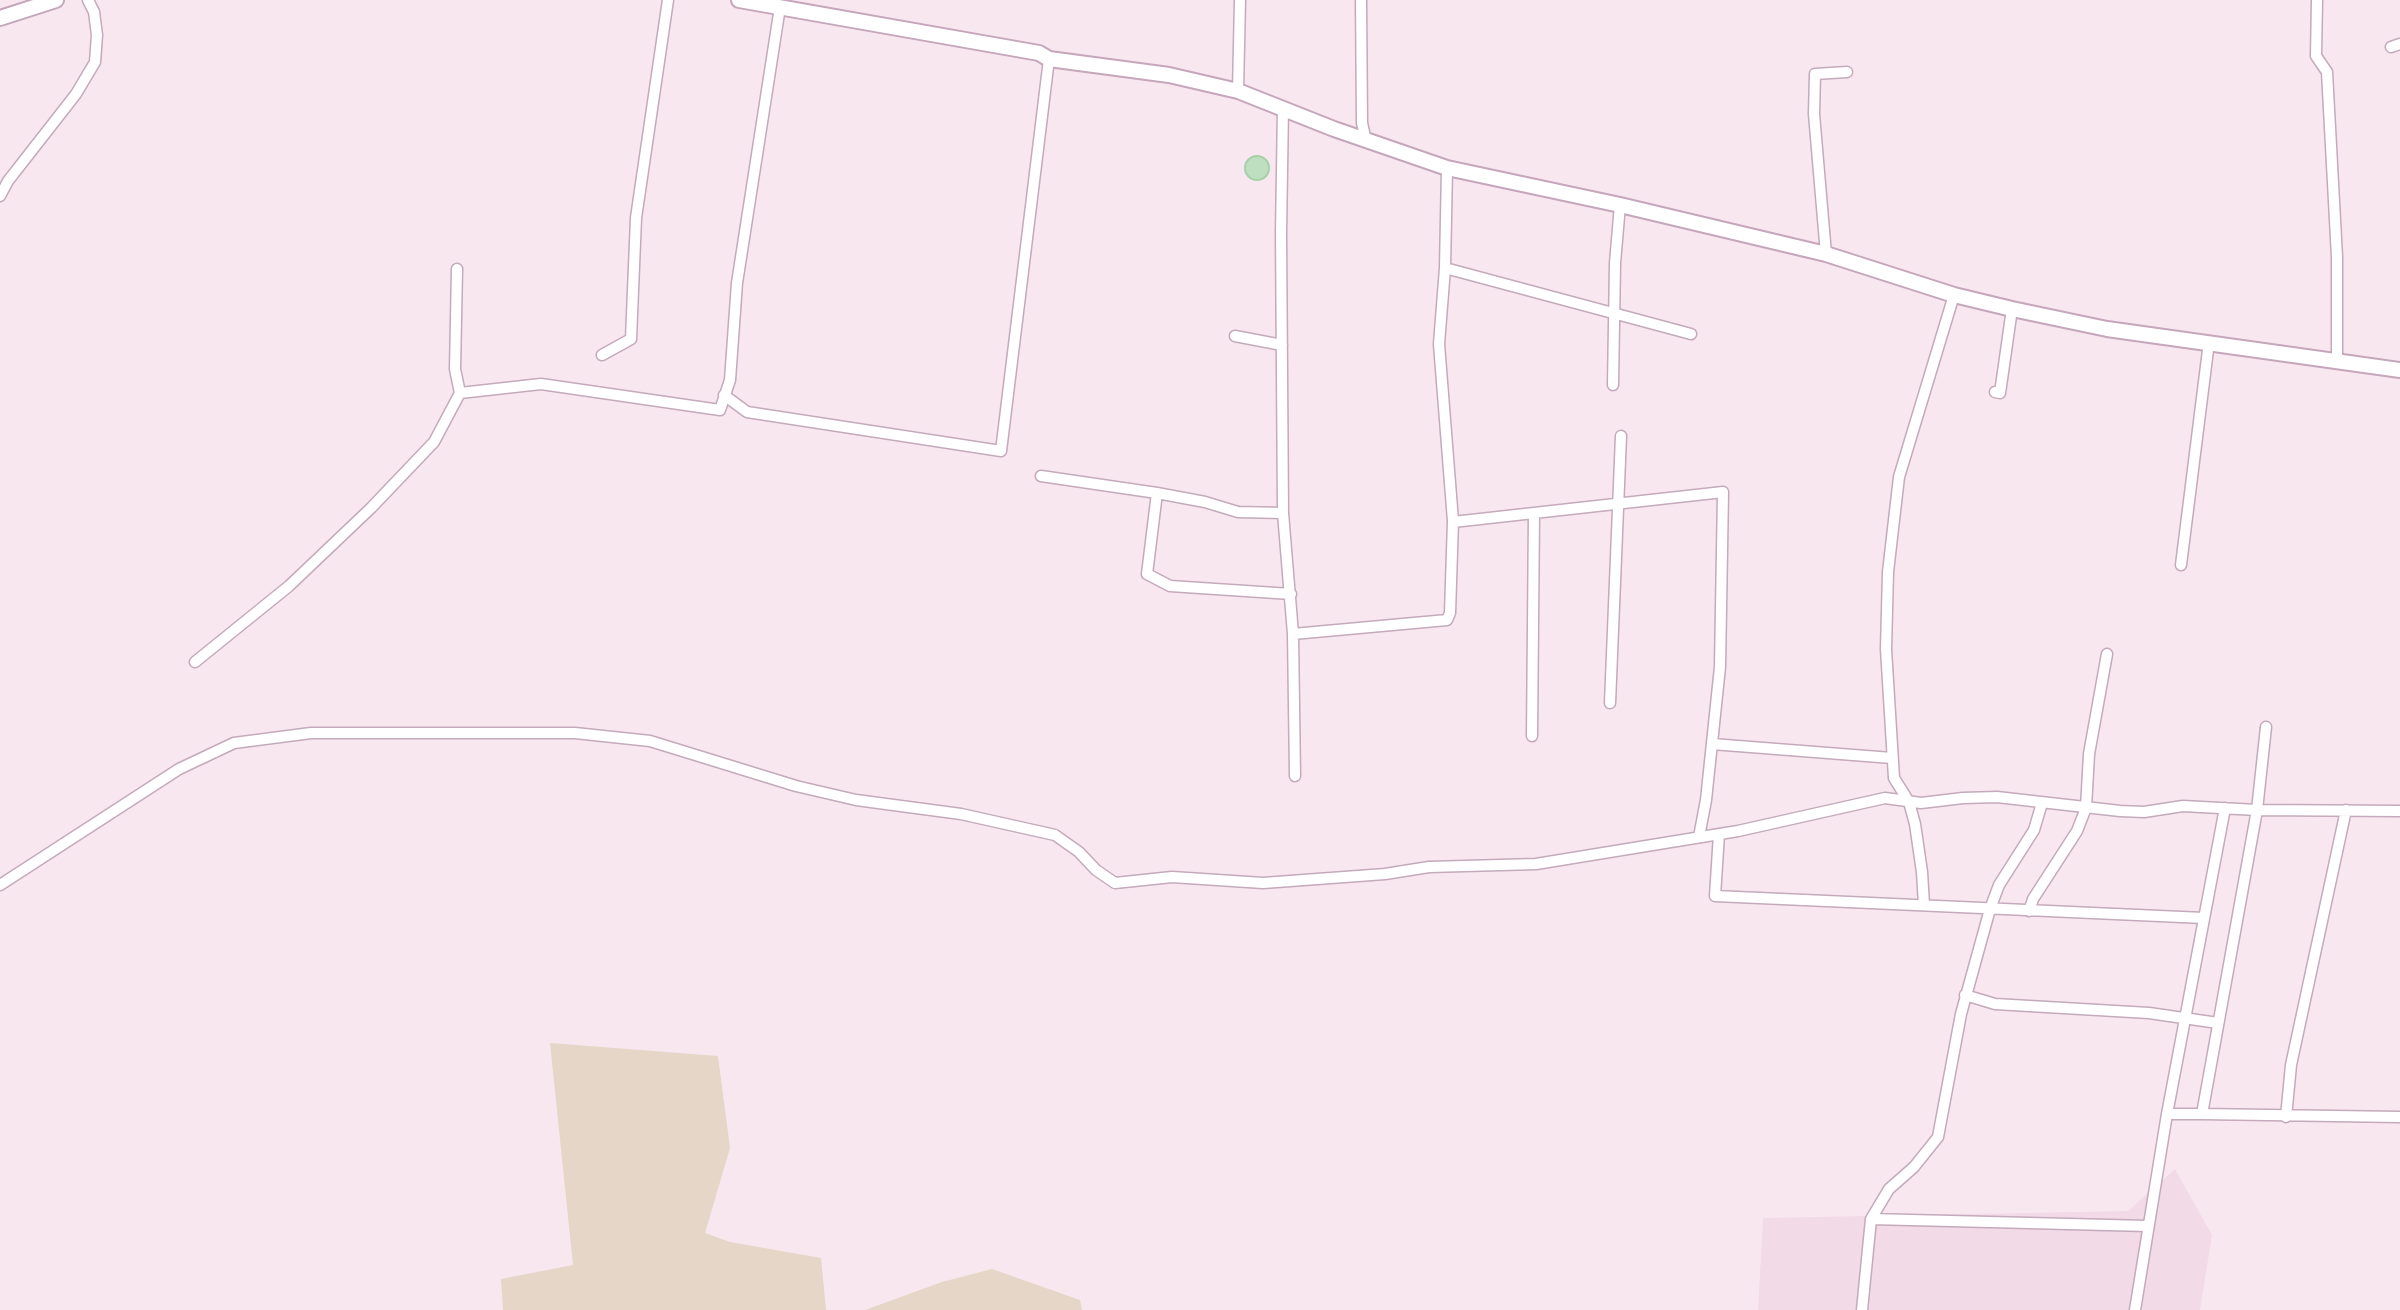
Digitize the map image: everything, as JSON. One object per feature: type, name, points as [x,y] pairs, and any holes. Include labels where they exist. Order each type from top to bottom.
[{"type":"main road","points":[[0,18],[56,0]]},
{"type":"main road","points":[[739,0],[1039,53],[1049,59],[1169,75],[1238,91],[1366,141],[1447,168],[1620,205],[1826,254],[1954,295],[2012,309],[2107,329],[2400,370]]},
{"type":"street","points":[[0,196],[8,181],[76,94],[95,62],[97,35],[94,12],[88,0]]},
{"type":"street","points":[[602,355],[631,339],[636,218],[668,0]]},
{"type":"street","points":[[1238,91],[1240,0]]},
{"type":"street","points":[[1361,0],[1362,123],[1366,141]]},
{"type":"street","points":[[2317,0],[2316,56],[2326,72],[2337,257],[2337,362]]},
{"type":"street","points":[[460,393],[541,384],[720,410],[730,380],[739,269],[777,5]]},
{"type":"street","points":[[724,396],[747,412],[1001,451],[1049,59]]},
{"type":"street","points":[[1826,254],[1814,114],[1815,74],[1847,72]]},
{"type":"street","points":[[1283,108],[1283,513],[1293,634],[1295,776]]},
{"type":"street","points":[[1293,634],[1447,620],[1450,613],[1453,522],[1439,344],[1445,268],[1447,168]]},
{"type":"street","points":[[1613,385],[1620,205]]},
{"type":"street","points":[[195,662],[289,586],[435,442],[460,393],[455,369],[457,268]]},
{"type":"street","points":[[1445,268],[1691,334]]},
{"type":"street","points":[[1924,905],[1922,872],[1909,802],[1894,779],[1886,649],[1887,600],[1899,477],[1954,295]]},
{"type":"street","points":[[1995,392],[2000,393],[2012,309]]},
{"type":"street","points":[[1235,336],[1282,345]]},
{"type":"street","points":[[2181,565],[2209,342]]},
{"type":"street","points":[[1610,703],[1621,436]]},
{"type":"street","points":[[1041,476],[1205,502],[1238,512],[1283,513]]},
{"type":"street","points":[[1453,522],[1723,492],[1720,667],[1706,800],[1699,837]]},
{"type":"street","points":[[1157,494],[1147,574],[1170,586],[1291,594]]},
{"type":"street","points":[[1532,736],[1534,513]]},
{"type":"street","points":[[2029,911],[2033,900],[2077,831],[2086,808],[2089,754],[2107,654]]},
{"type":"street","points":[[2202,1114],[2257,810],[2266,727]]},
{"type":"street","points":[[0,885],[179,769],[234,743],[311,733],[549,732],[650,741],[796,786],[856,800],[961,814],[1055,835],[1115,883],[1172,877],[1263,883],[1385,874],[1429,867],[1536,864],[1786,822],[1885,798],[1933,803],[1988,797],[2144,812],[2183,806],[2257,810],[2400,811]]},
{"type":"street","points":[[1712,744],[1892,758]]},
{"type":"street","points":[[1862,1310],[1871,1219],[1889,1189],[1914,1167],[1938,1137],[1965,995],[1990,909],[1999,885],[2034,830],[2042,803]]},
{"type":"street","points":[[2135,1310],[2167,1114],[2225,808]]},
{"type":"street","points":[[2286,1116],[2291,1065],[2346,810]]},
{"type":"street","points":[[1719,834],[1715,896],[2204,918]]},
{"type":"street","points":[[1965,995],[1983,1002],[2007,1006],[2149,1013],[2218,1023]]},
{"type":"street","points":[[2167,1114],[2400,1117]]},
{"type":"street","points":[[1871,1219],[2148,1226]]},
{"type":"shaded area","points":[[1257,156],[1265,160],[1269,168],[1265,176],[1257,180],[1249,176],[1245,168],[1249,160]]},
{"type":"shaded area","points":[[550,1043],[718,1056],[730,1148],[705,1233],[730,1242],[821,1258],[826,1310],[503,1310],[501,1279],[573,1265]]},
{"type":"shaded area","points":[[2175,1169],[2212,1235],[2200,1310],[1758,1310],[1763,1218],[2128,1211]]},
{"type":"shaded area","points":[[992,1269],[1080,1300],[1082,1310],[865,1310],[942,1282]]}]
